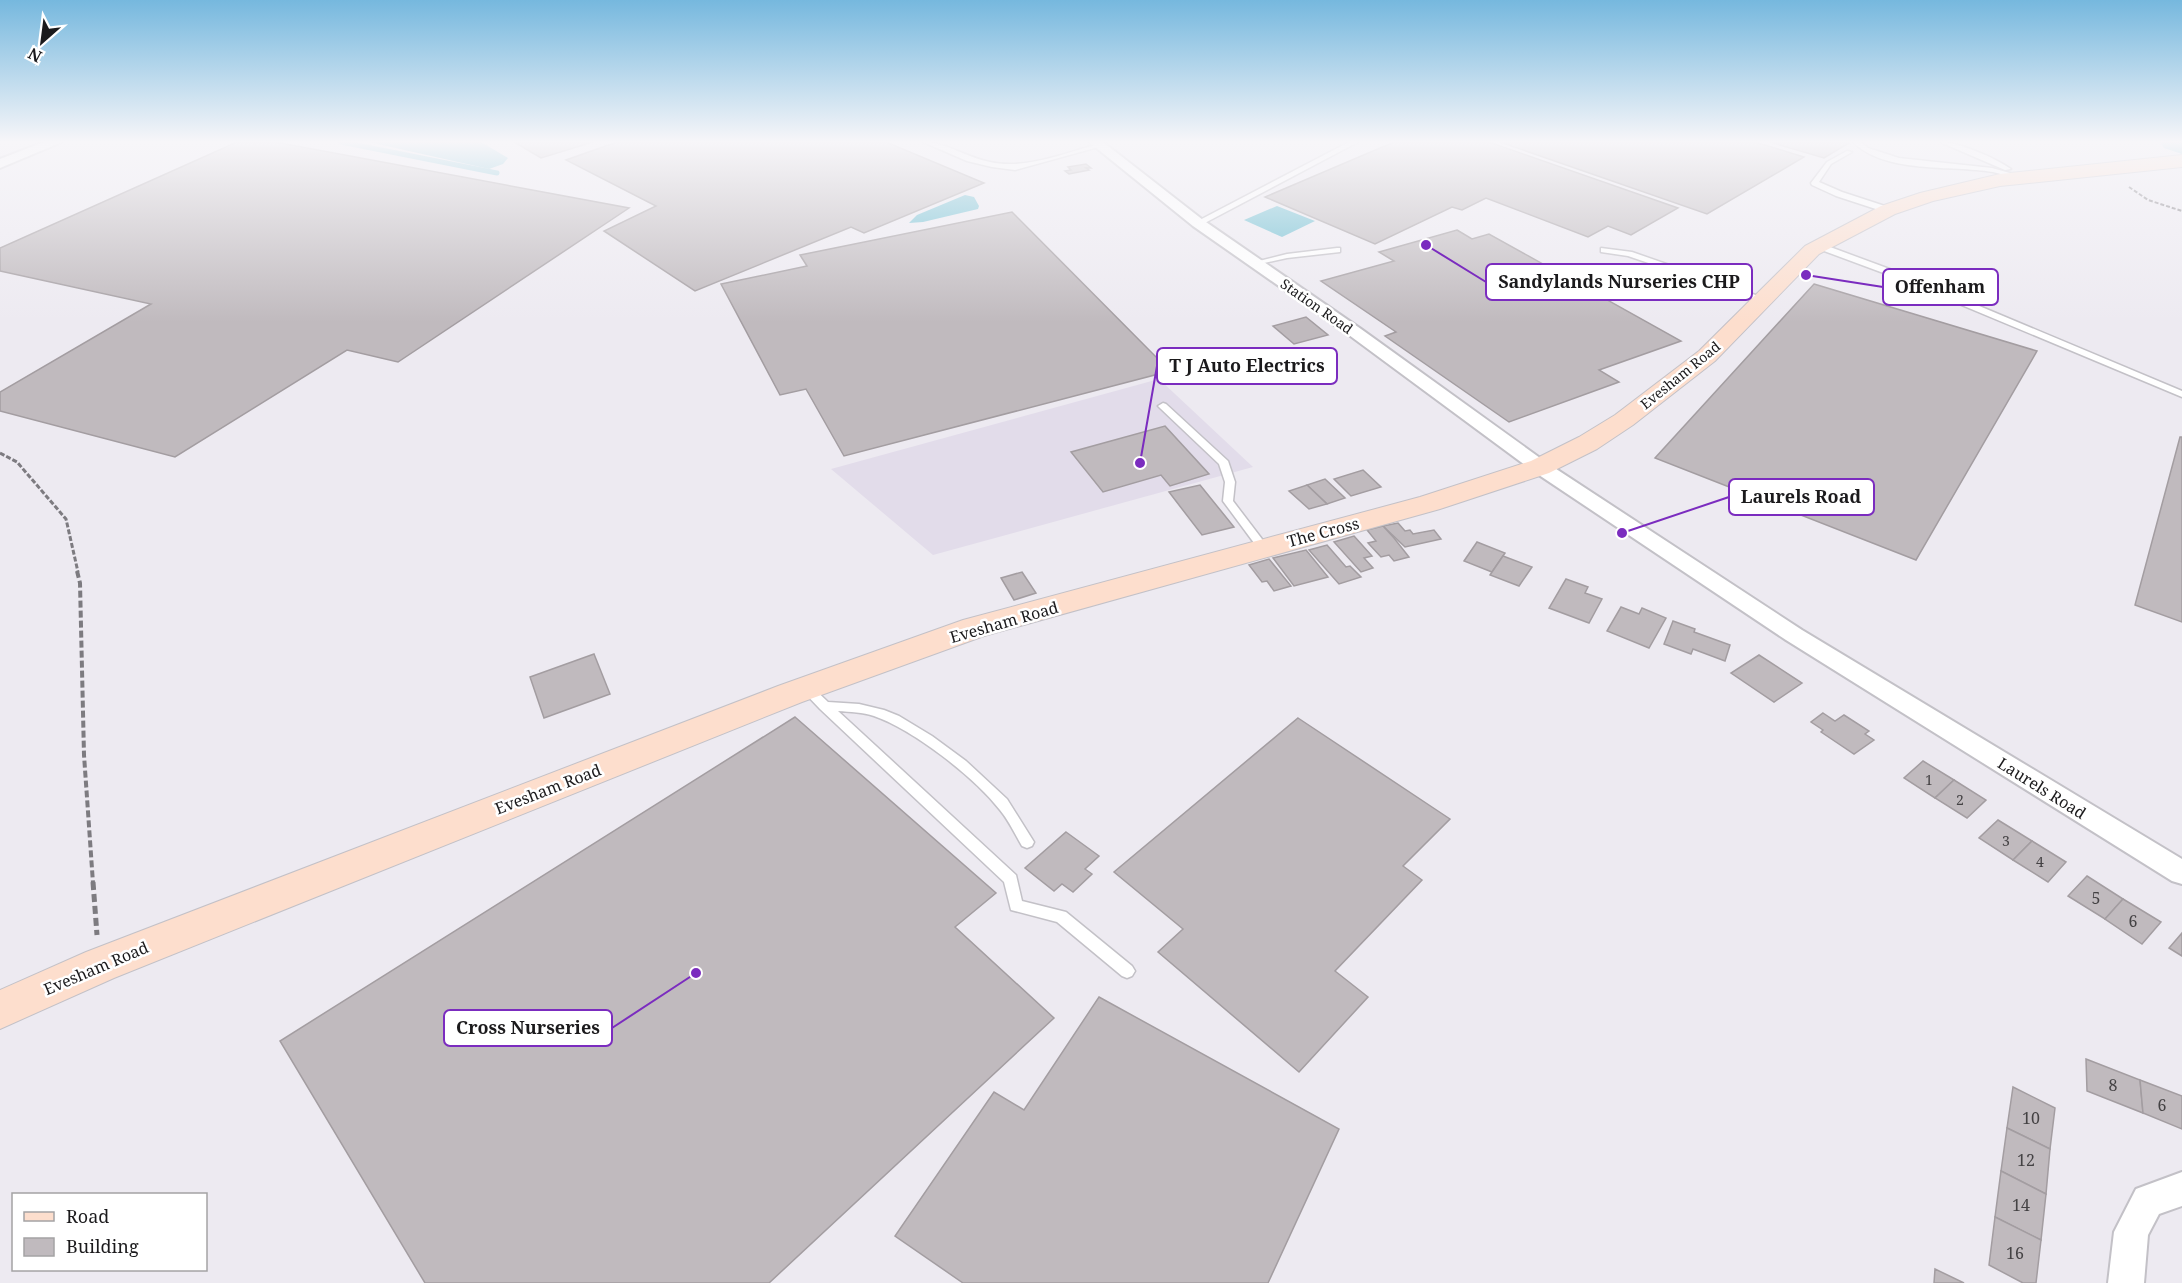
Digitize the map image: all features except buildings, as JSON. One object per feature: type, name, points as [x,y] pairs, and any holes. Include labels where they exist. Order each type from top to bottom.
[{"type":"main road","name":"Evesham Road","points":[[1540,467],[1588,444],[1624,420],[1707,356],[1819,246],[1888,210],[1912,202]]},
{"type":"main road","name":"The Cross","points":[[1106,594],[1430,503],[1540,467]]},
{"type":"main road","name":"Evesham Road","points":[[0,1010],[100,965],[815,697],[974,628],[1106,594]]},
{"type":"street","name":"Station Road","points":[[1171,202],[1540,467]]},
{"type":"street","name":"Laurels Road","points":[[1540,467],[1794,635],[2182,873]]},
{"type":"street","points":[[2126,1283],[2131,1232],[2148,1201],[2182,1189]]},
{"type":"lane","points":[[1198,223],[1239,202]]},
{"type":"lane","points":[[1863,202],[1888,210]]},
{"type":"lane","points":[[1819,246],[1900,276],[2182,394]]},
{"type":"lane","points":[[1255,263],[1287,256],[1337,250]]},
{"type":"lane","points":[[1604,250],[1629,254],[1763,299]]},
{"type":"lane","points":[[1163,406],[1224,463],[1230,482],[1228,501],[1264,549]]},
{"type":"lane","points":[[815,697],[878,713],[907,727],[959,764],[1003,804],[1027,842]]},
{"type":"lane","points":[[815,697],[864,745],[1011,879],[1016,906],[1060,917],[1127,971]]},
{"type":"path","points":[[2154,202],[2182,211]]},
{"type":"path","points":[[0,453],[17,462],[66,519],[80,583],[84,755],[100,965]]},
{"type":"shaded area","points":[[1159,379],[1253,467],[933,555],[831,469]]},
{"type":"water","points":[[949,202],[977,202],[979,206],[978,209],[923,222],[909,223],[917,215]]},
{"type":"water","points":[[1277,206],[1315,221],[1282,237],[1244,220]]},
{"type":"place","name":"Sandylands Nurseries CHP","points":[[1426,245]]},
{"type":"place","name":"Offenham","points":[[1806,275]]},
{"type":"place","name":"T J Auto Electrics","points":[[1140,463]]},
{"type":"place","name":"Laurels Road","points":[[1622,533]]},
{"type":"place","name":"Cross Nurseries","points":[[696,973]]}]
